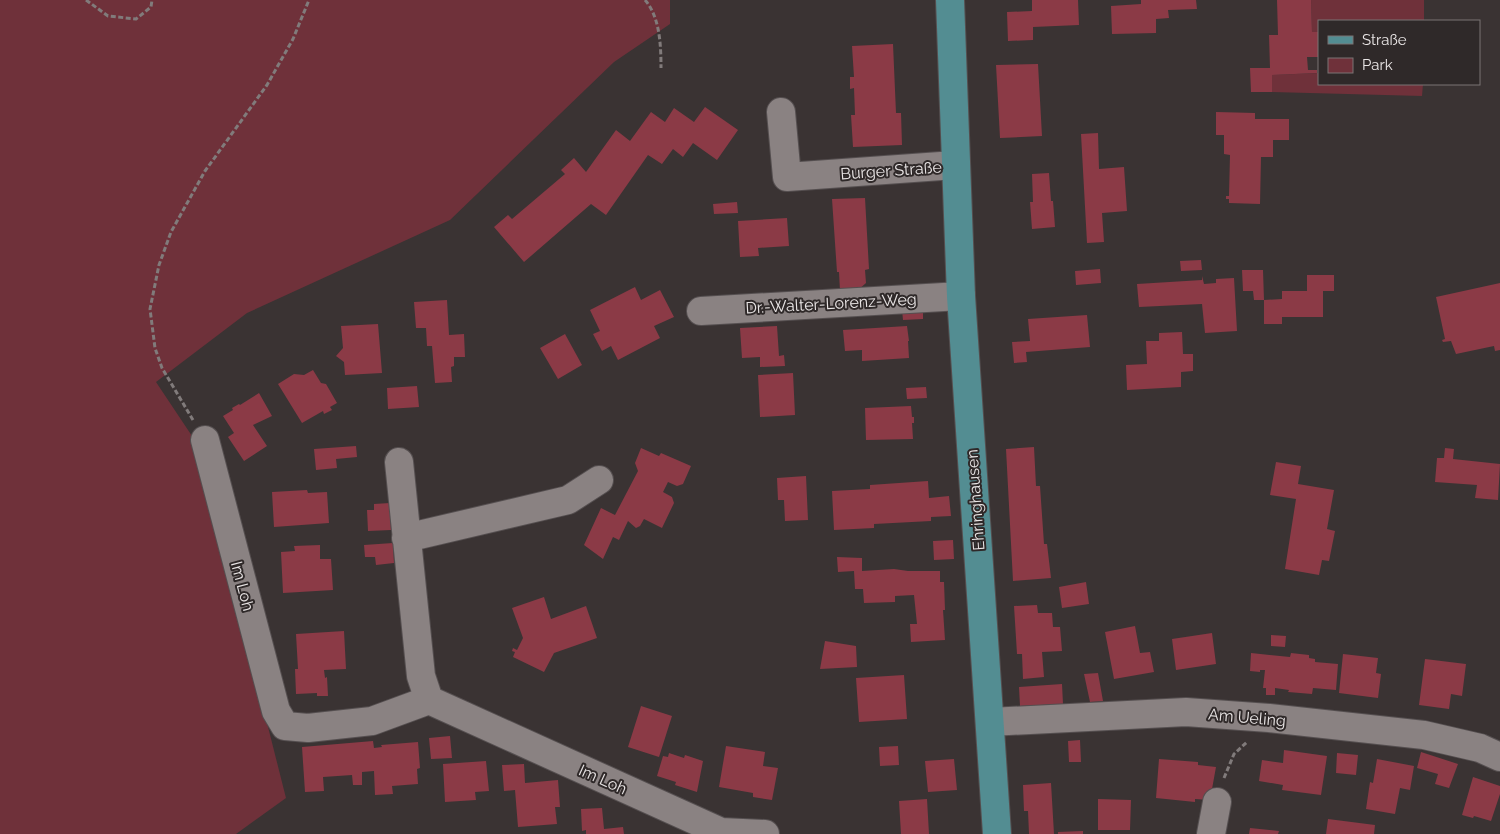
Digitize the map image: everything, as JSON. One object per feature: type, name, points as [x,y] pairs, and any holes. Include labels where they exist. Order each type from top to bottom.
[{"type":"main road","name":"Burger Straße","points":[[950,0],[955,165]]},
{"type":"main road","name":"Ehringhausen","points":[[955,165],[961,296],[997,834]]},
{"type":"street","name":"Burger Straße","points":[[782,112],[787,177],[955,165]]},
{"type":"street","name":"Dr.-Walter-Lorenz-Weg","points":[[701,310],[961,296]]},
{"type":"street","name":"Im Loh","points":[[205,440],[276,711],[285,726],[308,728],[372,721],[429,700],[720,833],[765,834]]},
{"type":"street","points":[[398,462],[421,676],[429,700]]},
{"type":"street","points":[[406,538],[568,500],[599,480]]},
{"type":"street","name":"Am Ueling","points":[[990,722],[1186,712],[1269,718],[1424,735],[1480,748],[1500,757]]},
{"type":"street","points":[[1211,834],[1217,802]]},
{"type":"path","points":[[86,0],[108,16],[136,19],[151,7],[152,0]]},
{"type":"path","points":[[205,440],[162,368],[155,348],[150,309],[159,265],[172,232],[205,171],[267,84],[293,39],[309,0]]},
{"type":"path","points":[[645,0],[650,6],[661,41],[661,68]]},
{"type":"path","points":[[1217,802],[1225,773],[1234,754],[1258,732],[1269,718]]},
{"type":"green space","points":[[0,0],[670,0],[670,24],[614,62],[450,220],[247,313],[156,382],[196,442],[286,798],[236,834],[0,834]]},
{"type":"green space","points":[[1311,0],[1424,0],[1424,20],[1318,20],[1318,32],[1312,32]]},
{"type":"green space","points":[[1318,73],[1318,85],[1423,85],[1422,96],[1272,92],[1271,75]]},
{"type":"building","points":[[1032,0],[1078,0],[1079,25],[1033,27],[1033,40],[1008,41],[1007,12],[1032,11]]},
{"type":"building","points":[[1141,0],[1196,0],[1197,9],[1168,10],[1169,18],[1156,19],[1156,33],[1112,34],[1111,6],[1141,4]]},
{"type":"building","points":[[1277,0],[1311,0],[1312,32],[1318,32],[1318,57],[1307,57],[1308,70],[1317,70],[1317,73],[1272,75],[1272,92],[1251,92],[1250,68],[1270,68],[1269,35],[1278,35]]},
{"type":"building","points":[[893,44],[896,113],[901,113],[902,145],[853,147],[851,115],[855,115],[854,88],[850,89],[850,77],[854,77],[852,46]]},
{"type":"building","points":[[1038,64],[1042,136],[1000,138],[996,65]]},
{"type":"building","points":[[705,107],[738,130],[717,160],[693,143],[683,157],[673,149],[662,164],[648,155],[606,215],[591,204],[524,262],[494,227],[508,215],[512,219],[565,174],[561,170],[574,158],[586,172],[616,130],[630,141],[651,112],[665,122],[674,108],[694,122]]},
{"type":"building","points":[[1216,112],[1255,113],[1255,119],[1289,119],[1289,140],[1273,140],[1273,157],[1261,157],[1260,204],[1229,203],[1229,199],[1226,199],[1226,196],[1229,196],[1230,155],[1224,154],[1224,135],[1216,135]]},
{"type":"building","points":[[1098,133],[1099,169],[1124,167],[1127,211],[1102,213],[1104,242],[1087,243],[1081,134]]},
{"type":"building","points":[[1049,173],[1055,227],[1032,229],[1030,202],[1033,202],[1032,174]]},
{"type":"building","points":[[865,198],[869,269],[865,270],[866,283],[858,290],[840,291],[832,199]]},
{"type":"building","points":[[737,202],[738,213],[714,214],[713,204]]},
{"type":"building","points":[[787,218],[789,246],[758,248],[759,256],[740,257],[738,221]]},
{"type":"building","points":[[1201,260],[1202,270],[1181,271],[1180,261]]},
{"type":"building","points":[[1100,269],[1101,283],[1076,285],[1075,271]]},
{"type":"building","points":[[1242,270],[1263,270],[1264,300],[1254,300],[1253,291],[1243,291]]},
{"type":"building","points":[[1307,275],[1334,275],[1334,291],[1323,291],[1323,317],[1282,317],[1282,324],[1264,324],[1264,300],[1282,299],[1282,291],[1307,291]]},
{"type":"building","points":[[1202,276],[1204,284],[1216,283],[1216,279],[1234,278],[1237,331],[1205,333],[1202,304],[1139,307],[1137,284],[1202,280]]},
{"type":"building","points":[[1500,283],[1500,350],[1495,351],[1494,346],[1456,354],[1451,341],[1443,342],[1442,340],[1445,339],[1436,297]]},
{"type":"building","points":[[635,287],[641,300],[660,290],[674,317],[654,326],[660,338],[618,360],[611,346],[602,351],[593,334],[600,331],[590,310]]},
{"type":"building","points":[[447,300],[449,335],[464,334],[465,357],[454,357],[454,366],[451,367],[452,382],[435,383],[432,346],[427,346],[426,328],[416,328],[414,302]]},
{"type":"building","points":[[923,309],[923,319],[903,320],[902,310]]},
{"type":"building","points":[[1087,315],[1090,347],[1026,352],[1027,362],[1014,363],[1012,342],[1030,341],[1028,319]]},
{"type":"building","points":[[378,324],[382,373],[345,375],[344,362],[336,356],[343,348],[341,326]]},
{"type":"building","points":[[777,326],[779,356],[784,355],[785,366],[760,367],[760,357],[742,358],[740,328]]},
{"type":"building","points":[[907,326],[909,358],[862,361],[862,350],[845,351],[843,330]]},
{"type":"building","points":[[1182,332],[1183,354],[1193,354],[1193,371],[1181,372],[1181,387],[1127,390],[1126,365],[1147,364],[1146,341],[1159,341],[1159,333]]},
{"type":"building","points":[[565,334],[582,365],[558,379],[540,348]]},
{"type":"building","points":[[313,370],[321,383],[326,384],[337,403],[330,407],[332,410],[324,414],[323,411],[302,423],[278,384],[294,374],[304,375]]},
{"type":"building","points":[[793,373],[795,415],[760,417],[758,375]]},
{"type":"building","points":[[417,386],[419,407],[388,409],[387,388]]},
{"type":"building","points":[[926,387],[927,398],[907,399],[906,388]]},
{"type":"building","points":[[259,393],[272,416],[253,425],[267,446],[244,461],[228,437],[234,433],[223,416],[233,410],[232,408]]},
{"type":"building","points":[[911,406],[912,417],[914,417],[914,423],[912,423],[913,439],[866,440],[865,408]]},
{"type":"building","points":[[356,446],[357,457],[336,459],[337,468],[316,470],[314,449]]},
{"type":"building","points":[[1034,447],[1036,486],[1040,486],[1044,544],[1047,544],[1051,578],[1013,581],[1006,449]]},
{"type":"building","points":[[641,448],[659,456],[661,453],[691,466],[683,484],[677,486],[668,482],[663,492],[672,497],[674,503],[662,528],[644,519],[640,526],[636,528],[628,521],[619,540],[613,537],[603,559],[584,545],[601,508],[615,515],[638,471],[635,463]]},
{"type":"building","points":[[1445,448],[1454,449],[1453,459],[1500,464],[1498,500],[1475,498],[1477,485],[1435,482],[1437,458],[1444,458]]},
{"type":"building","points":[[1276,462],[1301,466],[1298,484],[1334,490],[1327,529],[1335,531],[1329,561],[1322,560],[1319,575],[1285,569],[1296,499],[1270,495]]},
{"type":"building","points":[[806,476],[808,520],[785,521],[784,500],[778,500],[777,478]]},
{"type":"building","points":[[928,481],[929,498],[949,496],[951,516],[931,517],[931,521],[874,524],[874,528],[834,530],[832,491],[870,489],[870,485]]},
{"type":"building","points":[[307,490],[308,493],[327,492],[329,523],[274,527],[272,492]]},
{"type":"building","points":[[390,503],[391,530],[368,531],[367,510],[374,510],[374,504]]},
{"type":"building","points":[[953,540],[954,559],[934,560],[933,541]]},
{"type":"building","points":[[393,543],[394,563],[376,565],[375,557],[365,557],[364,545]]},
{"type":"building","points":[[320,545],[320,559],[331,559],[333,590],[283,593],[281,552],[295,551],[294,546]]},
{"type":"building","points":[[837,557],[862,558],[862,571],[894,569],[940,571],[940,582],[944,582],[945,640],[911,642],[910,624],[917,624],[914,595],[895,596],[895,602],[864,603],[863,589],[855,589],[854,571],[838,572]]},
{"type":"building","points":[[1086,582],[1089,604],[1062,608],[1059,587]]},
{"type":"building","points":[[544,597],[551,619],[586,606],[597,638],[554,653],[544,672],[513,657],[515,652],[512,651],[513,648],[517,650],[523,638],[512,608]]},
{"type":"building","points":[[1037,605],[1038,613],[1052,613],[1053,627],[1060,627],[1062,651],[1042,652],[1044,677],[1023,679],[1022,654],[1017,654],[1014,606]]},
{"type":"building","points":[[1135,626],[1140,653],[1150,652],[1154,672],[1114,679],[1105,632]]},
{"type":"building","points":[[344,631],[346,669],[324,670],[325,678],[327,677],[328,696],[317,696],[317,693],[296,694],[295,669],[298,669],[296,634]]},
{"type":"building","points":[[1212,633],[1216,664],[1176,670],[1172,639]]},
{"type":"building","points":[[1271,635],[1286,636],[1285,647],[1271,646]]},
{"type":"building","points":[[825,641],[856,646],[857,667],[820,669]]},
{"type":"building","points":[[1251,653],[1290,657],[1291,653],[1309,655],[1309,658],[1315,659],[1315,662],[1338,664],[1336,690],[1313,688],[1312,694],[1288,692],[1289,690],[1275,688],[1275,695],[1266,695],[1266,688],[1263,688],[1265,670],[1260,670],[1260,672],[1250,671]]},
{"type":"building","points":[[1343,654],[1378,658],[1376,673],[1381,674],[1378,698],[1339,693]]},
{"type":"building","points":[[1425,659],[1466,664],[1462,696],[1451,694],[1449,709],[1419,705]]},
{"type":"building","points":[[1098,673],[1103,701],[1090,702],[1084,674]]},
{"type":"building","points":[[904,675],[907,719],[859,722],[856,678]]},
{"type":"building","points":[[1062,684],[1063,704],[1020,706],[1019,687]]},
{"type":"building","points":[[641,706],[672,716],[659,757],[628,747]]},
{"type":"building","points":[[450,736],[452,758],[431,759],[429,738]]},
{"type":"building","points":[[1080,740],[1081,762],[1069,762],[1068,741]]},
{"type":"building","points":[[373,741],[374,748],[382,747],[381,745],[418,742],[420,768],[417,769],[418,784],[392,786],[393,794],[375,795],[374,771],[362,772],[362,785],[353,785],[352,775],[323,777],[324,791],[305,792],[302,747]]},
{"type":"building","points":[[726,746],[765,752],[763,766],[778,768],[772,800],[753,797],[753,793],[719,787]]},
{"type":"building","points":[[898,746],[899,765],[880,766],[879,747]]},
{"type":"building","points":[[1284,750],[1327,756],[1321,795],[1282,790],[1283,785],[1259,781],[1262,760],[1283,763]]},
{"type":"building","points":[[1421,752],[1458,764],[1449,788],[1435,784],[1438,774],[1417,768]]},
{"type":"building","points":[[669,753],[684,758],[685,755],[703,761],[697,792],[675,785],[676,782],[657,776],[663,756],[668,757]]},
{"type":"building","points":[[1337,753],[1358,755],[1356,775],[1336,773]]},
{"type":"building","points":[[954,759],[957,790],[928,792],[925,761]]},
{"type":"building","points":[[1159,759],[1198,762],[1198,765],[1216,767],[1210,800],[1195,799],[1195,802],[1156,798]]},
{"type":"building","points":[[1377,759],[1414,766],[1410,790],[1400,788],[1395,814],[1366,809],[1370,782],[1373,783]]},
{"type":"building","points":[[486,761],[489,791],[475,792],[476,800],[445,802],[443,764]]},
{"type":"building","points":[[524,764],[525,783],[558,780],[560,807],[555,807],[557,824],[518,827],[515,790],[504,791],[502,765]]},
{"type":"building","points":[[1473,777],[1500,786],[1500,794],[1491,821],[1462,815]]},
{"type":"building","points":[[1051,783],[1054,834],[1029,834],[1028,811],[1024,811],[1023,785]]},
{"type":"building","points":[[927,799],[929,834],[901,834],[899,801]]},
{"type":"building","points":[[1098,799],[1131,800],[1130,830],[1098,830]]},
{"type":"building","points":[[602,808],[604,829],[623,827],[624,834],[586,834],[586,830],[582,831],[581,809]]},
{"type":"building","points":[[1328,819],[1375,825],[1374,834],[1326,834]]},
{"type":"building","points":[[1250,828],[1279,831],[1278,834],[1249,834]]},
{"type":"building","points":[[1083,831],[1083,834],[1058,834],[1058,832]]}]
